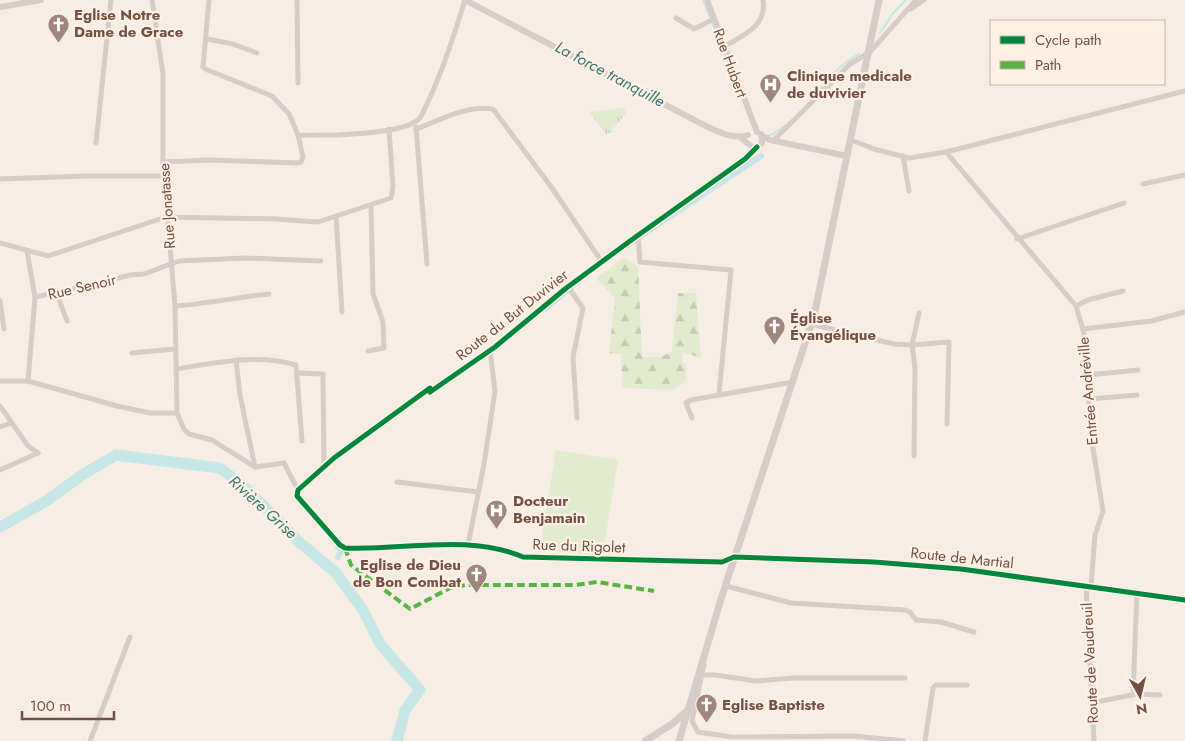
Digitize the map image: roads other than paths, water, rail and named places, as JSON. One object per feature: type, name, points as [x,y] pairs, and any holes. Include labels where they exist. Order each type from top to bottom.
[{"type":"main road","points":[[679,741],[734,557],[811,324],[880,0]]},
{"type":"main road","points":[[646,741],[688,711]]},
{"type":"street","points":[[0,7],[41,0]]},
{"type":"street","points":[[96,143],[111,0]]},
{"type":"street","name":"Rue Jonatasse","points":[[152,0],[163,74],[163,162],[166,217],[172,262],[177,414]]},
{"type":"street","points":[[163,162],[209,160],[296,163],[301,162],[303,157],[298,135],[289,114],[272,96],[205,69],[203,66],[209,0]]},
{"type":"street","points":[[298,0],[298,83]]},
{"type":"street","points":[[298,135],[363,133],[419,119],[439,78],[465,0],[721,133],[751,142],[772,140],[847,156]]},
{"type":"street","name":"Rue Hubert","points":[[707,0],[756,128]]},
{"type":"street","points":[[725,46],[752,31],[764,13],[763,0]]},
{"type":"street","points":[[772,140],[850,64],[870,52],[916,0]]},
{"type":"street","points":[[904,14],[924,0]]},
{"type":"street","points":[[676,18],[694,29],[714,19]]},
{"type":"street","points":[[206,39],[239,45],[257,53]]},
{"type":"street","points":[[850,140],[910,158],[946,152],[1185,91]]},
{"type":"street","points":[[416,129],[464,111],[482,107],[493,109],[552,188],[602,262]]},
{"type":"street","points":[[416,121],[427,264]]},
{"type":"street","points":[[0,244],[43,255],[55,254],[166,217],[275,219],[318,222],[391,198],[393,187],[389,128]]},
{"type":"street","points":[[751,142],[756,128]]},
{"type":"street","points":[[751,142],[756,128]]},
{"type":"street","points":[[756,128],[772,140]]},
{"type":"street","points":[[756,128],[772,140]]},
{"type":"street","name":"Route du But Duvivier","points":[[298,490],[324,467],[430,388],[430,392],[490,350],[568,287],[745,159],[751,142]]},
{"type":"street","name":"Entrée Andréville","points":[[946,152],[1076,306],[1083,328],[1092,442],[1103,511],[1095,535],[1088,585]]},
{"type":"street","points":[[903,156],[910,191]]},
{"type":"street","points":[[1143,184],[1185,175]]},
{"type":"street","points":[[0,179],[164,176]]},
{"type":"street","points":[[1018,239],[1124,202]]},
{"type":"street","points":[[368,351],[384,348],[383,322],[373,294],[371,205]]},
{"type":"street","points":[[336,216],[342,312]]},
{"type":"street","points":[[638,235],[640,262],[731,270],[719,394]]},
{"type":"street","name":"Rue Senoir","points":[[28,251],[35,297],[57,294],[130,275],[144,274],[172,262]]},
{"type":"street","points":[[172,262],[245,258],[321,261]]},
{"type":"street","points":[[568,287],[583,308],[573,356],[577,418]]},
{"type":"street","points":[[1076,306],[1088,300],[1123,292]]},
{"type":"street","points":[[57,294],[67,321]]},
{"type":"street","points":[[174,306],[209,304],[222,299],[269,294]]},
{"type":"street","points":[[28,381],[35,297]]},
{"type":"street","points":[[0,301],[4,329]]},
{"type":"street","points":[[1083,328],[1151,321],[1185,312]]},
{"type":"street","points":[[914,456],[915,368],[912,345],[919,313]]},
{"type":"street","points":[[811,324],[894,344],[912,345],[948,342],[947,424]]},
{"type":"street","points":[[132,353],[175,349]]},
{"type":"street","points":[[468,545],[495,391],[490,350]]},
{"type":"street","points":[[176,369],[236,360],[279,359],[296,365],[302,442]]},
{"type":"street","points":[[236,360],[240,395],[255,467]]},
{"type":"street","points":[[1088,375],[1138,370]]},
{"type":"street","points":[[297,373],[323,374],[324,467]]},
{"type":"street","points":[[0,381],[28,381],[117,406],[150,413],[177,414],[184,429],[190,434],[212,440],[255,467],[284,463],[298,490]]},
{"type":"street","points":[[692,418],[686,403],[719,394],[793,382]]},
{"type":"street","points":[[1090,400],[1137,396]]},
{"type":"street","points":[[0,406],[28,446],[38,453],[0,470]]},
{"type":"street","points":[[0,427],[11,422]]},
{"type":"street","points":[[397,482],[478,492]]},
{"type":"street","name":"Rue du Rigolet","points":[[298,490],[297,496],[340,545],[345,548],[468,545],[504,549],[523,557],[722,562],[734,557]]},
{"type":"street","name":"Route de Martial","points":[[734,557],[874,562],[961,569],[1088,585],[1185,600]]},
{"type":"street","name":"Route de Vaudreuil","points":[[1088,585],[1094,741]]},
{"type":"street","points":[[726,586],[791,603],[905,610],[910,612],[916,620],[954,625],[957,628],[974,632]]},
{"type":"street","points":[[1133,694],[1138,592]]},
{"type":"street","points":[[90,741],[130,637]]},
{"type":"street","points":[[702,659],[704,664],[692,721],[698,732],[732,737],[855,738],[904,741]]},
{"type":"street","points":[[702,675],[756,681],[794,678],[905,678]]},
{"type":"street","points":[[925,741],[933,688],[936,685],[967,685]]},
{"type":"street","points":[[1092,703],[1133,694],[1160,695]]},
{"type":"waterway","points":[[703,0],[719,40]]},
{"type":"waterway","points":[[880,33],[894,12],[906,0]]},
{"type":"waterway","points":[[722,48],[732,74]]},
{"type":"waterway","points":[[814,97],[834,73],[859,54]]},
{"type":"waterway","points":[[766,136],[773,134],[786,125]]},
{"type":"waterway","points":[[627,245],[761,156]]},
{"type":"waterway","points":[[546,308],[573,286]]},
{"type":"waterway","name":"Rivière Grise","points":[[0,527],[48,500],[82,475],[116,455],[220,468],[246,488],[298,541],[336,573],[363,610],[380,644],[420,690],[405,710],[397,741]]},
{"type":"waterway","points":[[338,557],[341,551],[338,547],[339,540]]},
{"type":"place","name":"Eglise Notre Dame de Grace","points":[[58,43]]},
{"type":"place","name":"Clinique medicale de duvivier","points":[[771,104]]},
{"type":"place","name":"Église Évangélique","points":[[774,346]]},
{"type":"place","name":"Docteur Benjamain","points":[[497,529]]},
{"type":"place","name":"Eglise de Dieu de Bon Combat","points":[[477,593]]},
{"type":"place","name":"Eglise Baptiste","points":[[706,724]]},
{"type":"water label","name":"La force tranquille","points":[[610,74]]}]
